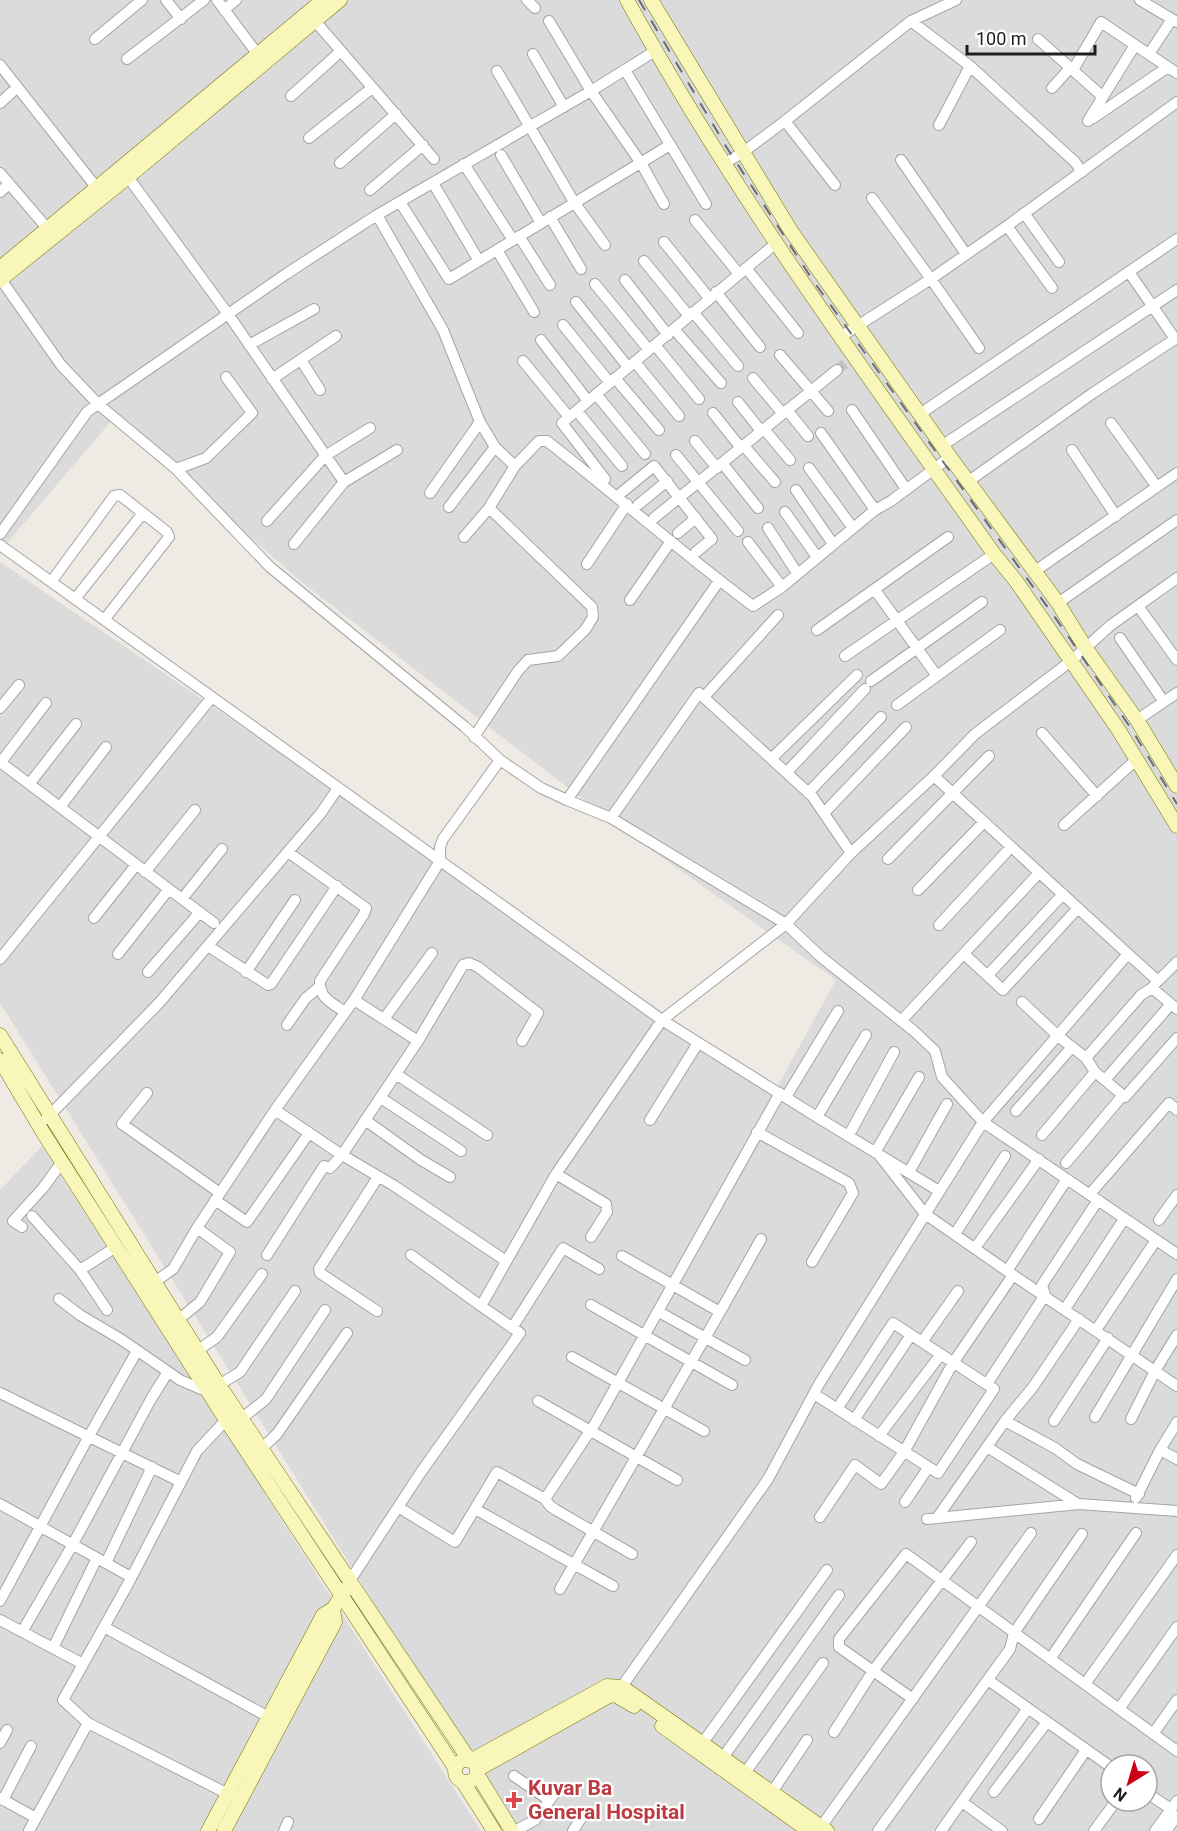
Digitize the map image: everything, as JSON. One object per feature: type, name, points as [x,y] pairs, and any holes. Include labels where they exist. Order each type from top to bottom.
[{"type":"street","points":[[95,39],[142,0]]},
{"type":"street","points":[[166,0],[181,19]]},
{"type":"street","points":[[127,59],[204,0]]},
{"type":"street","points":[[217,0],[261,58]]},
{"type":"street","points":[[224,10],[236,0]]},
{"type":"street","points":[[0,276],[47,228],[100,192],[128,177],[323,0]]},
{"type":"street","points":[[0,276],[261,58],[315,21],[340,0]]},
{"type":"street","points":[[627,0],[655,51],[775,244],[840,337],[852,358],[1016,581],[1175,817]]},
{"type":"street","points":[[651,0],[791,231],[946,451],[1058,603],[1085,647],[1137,720],[1177,786]]},
{"type":"street","points":[[725,163],[784,121],[911,21],[956,0]]},
{"type":"street","points":[[1140,0],[1174,21],[1149,54]]},
{"type":"street","points":[[315,21],[434,159]]},
{"type":"street","points":[[549,21],[591,91],[641,163],[664,204]]},
{"type":"street","points":[[911,21],[970,66],[1075,162],[1082,172]]},
{"type":"street","points":[[1052,88],[1072,69],[1101,22],[1172,70],[1088,121],[1135,45]]},
{"type":"street","points":[[1038,39],[1103,97]]},
{"type":"street","points":[[291,96],[341,51]]},
{"type":"street","points":[[0,534],[87,412],[228,314],[377,215],[564,107],[655,51]]},
{"type":"street","points":[[533,54],[564,107]]},
{"type":"street","points":[[0,65],[100,192]]},
{"type":"street","points":[[939,125],[970,66]]},
{"type":"street","points":[[497,71],[574,202],[605,245]]},
{"type":"street","points":[[628,75],[706,204]]},
{"type":"street","points":[[309,138],[372,88]]},
{"type":"street","points":[[0,103],[12,92]]},
{"type":"street","points":[[840,337],[931,279],[1177,102]]},
{"type":"street","points":[[340,163],[396,114]]},
{"type":"street","points":[[784,121],[835,185]]},
{"type":"street","points":[[370,190],[423,145]]},
{"type":"street","points":[[400,202],[449,279],[670,146]]},
{"type":"street","points":[[501,155],[581,269]]},
{"type":"street","points":[[901,160],[966,254]]},
{"type":"street","points":[[464,164],[550,285]]},
{"type":"street","points":[[0,174],[47,228]]},
{"type":"street","points":[[128,177],[228,314],[344,482]]},
{"type":"street","points":[[432,183],[479,261]]},
{"type":"street","points":[[0,192],[9,184]]},
{"type":"street","points":[[872,198],[979,348]]},
{"type":"street","points":[[1024,213],[1059,262]]},
{"type":"street","points":[[377,215],[443,330],[480,422],[495,447],[515,466]]},
{"type":"street","points":[[695,220],[798,333]]},
{"type":"street","points":[[1006,226],[1052,288]]},
{"type":"street","points":[[920,414],[1177,239]]},
{"type":"street","points":[[664,242],[760,347]]},
{"type":"street","points":[[605,478],[562,423],[775,244]]},
{"type":"street","points":[[497,250],[534,312]]},
{"type":"street","points":[[644,261],[738,366]]},
{"type":"street","points":[[969,481],[1093,393],[1176,338],[1129,272]]},
{"type":"street","points":[[0,276],[55,357],[98,404],[176,469],[270,567],[500,760],[540,788],[611,818],[786,924],[821,957],[901,1021],[935,1052],[942,1077],[983,1122],[1177,1254]]},
{"type":"street","points":[[624,280],[721,383]]},
{"type":"street","points":[[595,284],[699,399]]},
{"type":"street","points":[[464,537],[489,508],[515,466],[538,441],[547,441],[674,537],[719,581],[753,606],[782,587],[875,510],[934,469],[946,451],[1177,290]]},
{"type":"street","points":[[576,302],[679,416]]},
{"type":"street","points":[[249,345],[314,309]]},
{"type":"street","points":[[563,325],[659,430]]},
{"type":"street","points":[[272,379],[336,336]]},
{"type":"street","points":[[541,340],[645,454]]},
{"type":"street","points":[[780,355],[828,411]]},
{"type":"street","points":[[301,360],[320,390]]},
{"type":"street","points":[[523,361],[622,466]]},
{"type":"street","points":[[654,518],[837,370]]},
{"type":"street","points":[[176,469],[206,458],[252,413],[226,376]]},
{"type":"street","points":[[753,378],[808,436]]},
{"type":"street","points":[[738,402],[790,460]]},
{"type":"street","points":[[852,410],[906,489]]},
{"type":"street","points":[[713,413],[775,482]]},
{"type":"street","points":[[430,493],[480,422]]},
{"type":"street","points":[[1112,423],[1157,487]]},
{"type":"street","points":[[267,521],[325,456],[370,428]]},
{"type":"street","points":[[821,433],[875,510]]},
{"type":"street","points":[[695,441],[758,508]]},
{"type":"street","points":[[449,507],[495,447]]},
{"type":"street","points":[[294,544],[344,482],[397,450]]},
{"type":"street","points":[[1072,450],[1116,516]]},
{"type":"street","points":[[675,455],[738,531]]},
{"type":"street","points":[[621,493],[654,466],[712,539],[696,552]]},
{"type":"street","points":[[809,468],[853,528]]},
{"type":"street","points":[[1035,571],[1177,473]]},
{"type":"street","points":[[586,564],[632,505],[667,482]]},
{"type":"street","points":[[796,490],[833,544]]},
{"type":"street","points":[[51,582],[114,496],[120,495],[167,532],[169,537],[104,620]]},
{"type":"street","points":[[474,737],[518,671],[528,660],[558,656],[585,630],[593,617],[592,607],[489,508]]},
{"type":"street","points":[[786,512],[817,556]]},
{"type":"street","points":[[75,599],[143,513]]},
{"type":"street","points":[[630,600],[674,537],[696,518]]},
{"type":"street","points":[[1058,603],[1177,520]]},
{"type":"street","points":[[768,528],[797,573]]},
{"type":"street","points":[[818,630],[948,537]]},
{"type":"street","points":[[748,542],[782,587]]},
{"type":"street","points":[[0,545],[662,1020],[939,1191]]},
{"type":"street","points":[[845,656],[994,554]]},
{"type":"street","points":[[567,800],[719,581]]},
{"type":"street","points":[[481,1306],[556,1174],[662,1020],[786,924],[852,853],[975,734],[1071,662],[1085,647],[1138,606],[1176,581]]},
{"type":"street","points":[[875,590],[937,676]]},
{"type":"street","points":[[787,772],[868,685],[982,602]]},
{"type":"street","points":[[1138,606],[1177,660]]},
{"type":"street","points":[[704,698],[778,615]]},
{"type":"street","points":[[897,705],[1000,630]]},
{"type":"street","points":[[1120,638],[1164,702]]},
{"type":"street","points":[[772,758],[857,675]]},
{"type":"street","points":[[0,708],[19,685]]},
{"type":"street","points":[[611,818],[699,693],[808,793],[852,853]]},
{"type":"street","points":[[1137,720],[1177,693]]},
{"type":"street","points":[[0,959],[212,697]]},
{"type":"street","points":[[46,703],[0,762],[214,923]]},
{"type":"street","points":[[808,793],[880,717]]},
{"type":"street","points":[[30,783],[76,724]]},
{"type":"street","points":[[824,813],[906,727]]},
{"type":"street","points":[[1042,733],[1097,796]]},
{"type":"street","points":[[60,807],[106,747]]},
{"type":"street","points":[[888,859],[989,756]]},
{"type":"street","points":[[1064,825],[1137,759]]},
{"type":"street","points":[[148,1286],[173,1269],[197,1228],[275,1110],[354,1000],[440,861],[440,847],[443,839],[500,760]]},
{"type":"street","points":[[934,776],[1128,954],[1174,1006],[1105,1080]]},
{"type":"street","points":[[44,1120],[159,1003],[321,813],[338,788]]},
{"type":"street","points":[[94,918],[195,810]]},
{"type":"street","points":[[918,890],[984,822]]},
{"type":"street","points":[[939,925],[1011,847]]},
{"type":"street","points":[[182,899],[222,849]]},
{"type":"street","points":[[288,852],[366,908],[320,981],[323,997],[345,1012]]},
{"type":"street","points":[[901,1021],[1039,873]]},
{"type":"street","points":[[208,946],[246,972],[268,985],[271,984],[337,886]]},
{"type":"street","points":[[118,954],[169,889]]},
{"type":"street","points":[[988,975],[1063,894]]},
{"type":"street","points":[[246,972],[295,900]]},
{"type":"street","points":[[964,954],[1003,990],[1077,908]]},
{"type":"street","points":[[148,972],[200,912]]},
{"type":"street","points":[[384,1019],[432,952]]},
{"type":"street","points":[[463,1782],[470,1782],[475,1768],[619,1691],[768,1479],[814,1394],[983,1122],[1128,954]]},
{"type":"street","points":[[1086,1058],[1141,995],[1177,962]]},
{"type":"street","points":[[267,1255],[324,1166],[330,1168],[342,1155],[381,1098],[464,965],[469,963],[478,967],[538,1012],[522,1041]]},
{"type":"street","points":[[287,1025],[310,994],[320,987]]},
{"type":"street","points":[[354,1000],[418,1041]]},
{"type":"street","points":[[1022,1002],[1058,1036],[1086,1058],[1095,1072],[1123,1095]]},
{"type":"street","points":[[546,1499],[590,1431],[757,1132],[838,1011]]},
{"type":"street","points":[[0,1035],[44,1120],[62,1162],[116,1247],[178,1320],[198,1350],[226,1420],[455,1768],[457,1778],[463,1782],[494,1831]]},
{"type":"street","points":[[817,1117],[866,1035]]},
{"type":"street","points":[[1066,1163],[1123,1095],[1125,1097],[1177,1038]]},
{"type":"street","points":[[650,1120],[699,1043]]},
{"type":"street","points":[[1016,1111],[1072,1047]]},
{"type":"street","points":[[849,1135],[894,1052]]},
{"type":"street","points":[[0,1060],[44,1120],[214,1389],[241,1419],[475,1768],[514,1831],[534,1820],[556,1790]]},
{"type":"street","points":[[1042,1135],[1095,1072]]},
{"type":"street","points":[[396,1074],[487,1135]]},
{"type":"street","points":[[876,1151],[919,1077]]},
{"type":"street","points":[[147,1093],[122,1124],[247,1222],[309,1133]]},
{"type":"street","points":[[381,1098],[460,1151]]},
{"type":"street","points":[[987,1384],[1045,1295],[1042,1285],[1094,1197],[1169,1103],[1177,1110]]},
{"type":"street","points":[[909,1172],[947,1104]]},
{"type":"street","points":[[275,1110],[506,1261]]},
{"type":"street","points":[[365,1120],[421,1160],[450,1177]]},
{"type":"street","points":[[757,1132],[849,1183],[852,1188],[853,1193],[812,1262]]},
{"type":"street","points":[[876,1151],[925,1214],[1177,1386]]},
{"type":"street","points":[[955,1234],[1005,1156]]},
{"type":"street","points":[[975,1248],[1039,1159]]},
{"type":"street","points":[[22,1227],[13,1221],[43,1188],[62,1162]]},
{"type":"street","points":[[556,1174],[606,1204],[607,1212],[591,1237]]},
{"type":"street","points":[[377,1311],[320,1273],[319,1269],[378,1177]]},
{"type":"street","points":[[820,1517],[855,1465],[882,1484],[904,1452],[953,1363],[1067,1179]]},
{"type":"street","points":[[1159,1220],[1177,1195]]},
{"type":"street","points":[[32,1216],[80,1270],[107,1310]]},
{"type":"street","points":[[1065,1309],[1124,1219]]},
{"type":"street","points":[[178,1320],[200,1302],[230,1252],[197,1228]]},
{"type":"street","points":[[560,1589],[761,1239]]},
{"type":"street","points":[[1096,1330],[1156,1240]]},
{"type":"street","points":[[80,1270],[116,1247]]},
{"type":"street","points":[[512,1328],[563,1248],[600,1269]]},
{"type":"street","points":[[224,1831],[323,1615],[333,1609],[398,1507],[520,1333],[411,1255]]},
{"type":"street","points":[[622,1256],[720,1312]]},
{"type":"street","points":[[198,1350],[217,1337],[262,1274]]},
{"type":"street","points":[[1095,1418],[1177,1279]]},
{"type":"street","points":[[59,1299],[180,1380],[214,1389],[240,1372],[295,1291]]},
{"type":"street","points":[[922,1342],[958,1291]]},
{"type":"street","points":[[591,1305],[732,1385]]},
{"type":"street","points":[[241,1419],[266,1399],[325,1310]]},
{"type":"street","points":[[658,1312],[745,1360]]},
{"type":"street","points":[[1079,1318],[1034,1387],[1005,1421],[932,1518],[1079,1504],[1177,1511]]},
{"type":"street","points":[[814,1394],[938,1473],[994,1389],[893,1323],[837,1408]]},
{"type":"street","points":[[261,1449],[277,1434],[347,1333]]},
{"type":"street","points":[[854,1420],[911,1335]]},
{"type":"street","points":[[1131,1419],[1155,1371],[1177,1335]]},
{"type":"street","points":[[1054,1421],[1108,1338]]},
{"type":"street","points":[[0,1601],[137,1351]]},
{"type":"street","points":[[879,1436],[941,1354]]},
{"type":"street","points":[[572,1357],[704,1431]]},
{"type":"street","points":[[22,1632],[168,1372]]},
{"type":"street","points":[[0,1393],[181,1482]]},
{"type":"street","points":[[538,1401],[677,1480]]},
{"type":"street","points":[[226,1420],[196,1451],[131,1577],[63,1700],[87,1723],[240,1800]]},
{"type":"street","points":[[1005,1421],[1055,1448],[1077,1464],[1138,1494]]},
{"type":"street","points":[[1131,1507],[1177,1422]]},
{"type":"street","points":[[987,1447],[1079,1504]]},
{"type":"street","points":[[1160,1450],[1177,1459]]},
{"type":"street","points":[[52,1648],[152,1467]]},
{"type":"street","points":[[904,1502],[928,1468]]},
{"type":"street","points":[[398,1507],[455,1542],[496,1472],[546,1499],[556,1510],[632,1554]]},
{"type":"street","points":[[0,1504],[131,1577]]},
{"type":"street","points":[[475,1509],[613,1586]]},
{"type":"street","points":[[811,1829],[913,1699],[1031,1533]]},
{"type":"street","points":[[1050,1659],[1137,1533]]},
{"type":"street","points":[[878,1831],[1010,1649],[1014,1633],[1082,1534]]},
{"type":"street","points":[[834,1732],[873,1671],[971,1542]]},
{"type":"street","points":[[913,1699],[839,1647],[839,1640],[906,1554],[1177,1751]]},
{"type":"street","points":[[1085,1684],[1177,1555]]},
{"type":"street","points":[[700,1747],[826,1570]]},
{"type":"street","points":[[720,1762],[839,1596]]},
{"type":"street","points":[[0,1620],[83,1664]]},
{"type":"street","points":[[104,1627],[274,1720]]},
{"type":"street","points":[[1119,1709],[1177,1627]]},
{"type":"street","points":[[745,1773],[823,1663]]},
{"type":"street","points":[[988,1680],[1099,1759]]},
{"type":"street","points":[[619,1691],[700,1747],[811,1829]]},
{"type":"street","points":[[1153,1734],[1177,1700]]},
{"type":"street","points":[[941,1831],[1028,1708]]},
{"type":"street","points":[[208,1831],[227,1794],[274,1720]]},
{"type":"street","points":[[994,1792],[1047,1722]]},
{"type":"street","points":[[29,1831],[87,1723]]},
{"type":"street","points":[[0,1743],[7,1730]]},
{"type":"street","points":[[772,1792],[807,1740]]},
{"type":"street","points":[[31,1746],[2,1799],[36,1818]]},
{"type":"street","points":[[1038,1819],[1086,1750]]},
{"type":"street","points":[[455,1768],[460,1762],[475,1768]]},
{"type":"street","points":[[720,1762],[745,1773],[772,1792],[811,1829]]},
{"type":"street","points":[[514,1776],[549,1800]]},
{"type":"street","points":[[1159,1799],[1175,1809]]},
{"type":"street","points":[[962,1802],[1002,1831]]},
{"type":"street","points":[[1155,1831],[1175,1809]]},
{"type":"street","points":[[1166,1831],[1175,1809]]},
{"type":"street","points":[[573,1831],[585,1812]]},
{"type":"street","points":[[1094,1831],[1107,1813]]},
{"type":"shaded area","points":[[0,0],[326,0],[0,269]]},
{"type":"shaded area","points":[[349,0],[1177,0],[1177,1831],[516,1831],[0,1003],[0,562],[776,1089],[836,980],[620,828],[303,583],[113,419],[0,551],[0,288]]},
{"type":"shaded area","points":[[42,1146],[481,1831],[0,1831],[0,1190]]},
{"type":"tunnel","points":[[837,370],[849,360]]},
{"type":"railway","points":[[639,0],[727,148],[814,282],[1064,630],[1132,730],[1177,804]]},
{"type":"place","name":"Kuvar Ba General Hospital","points":[[514,1800]]}]
